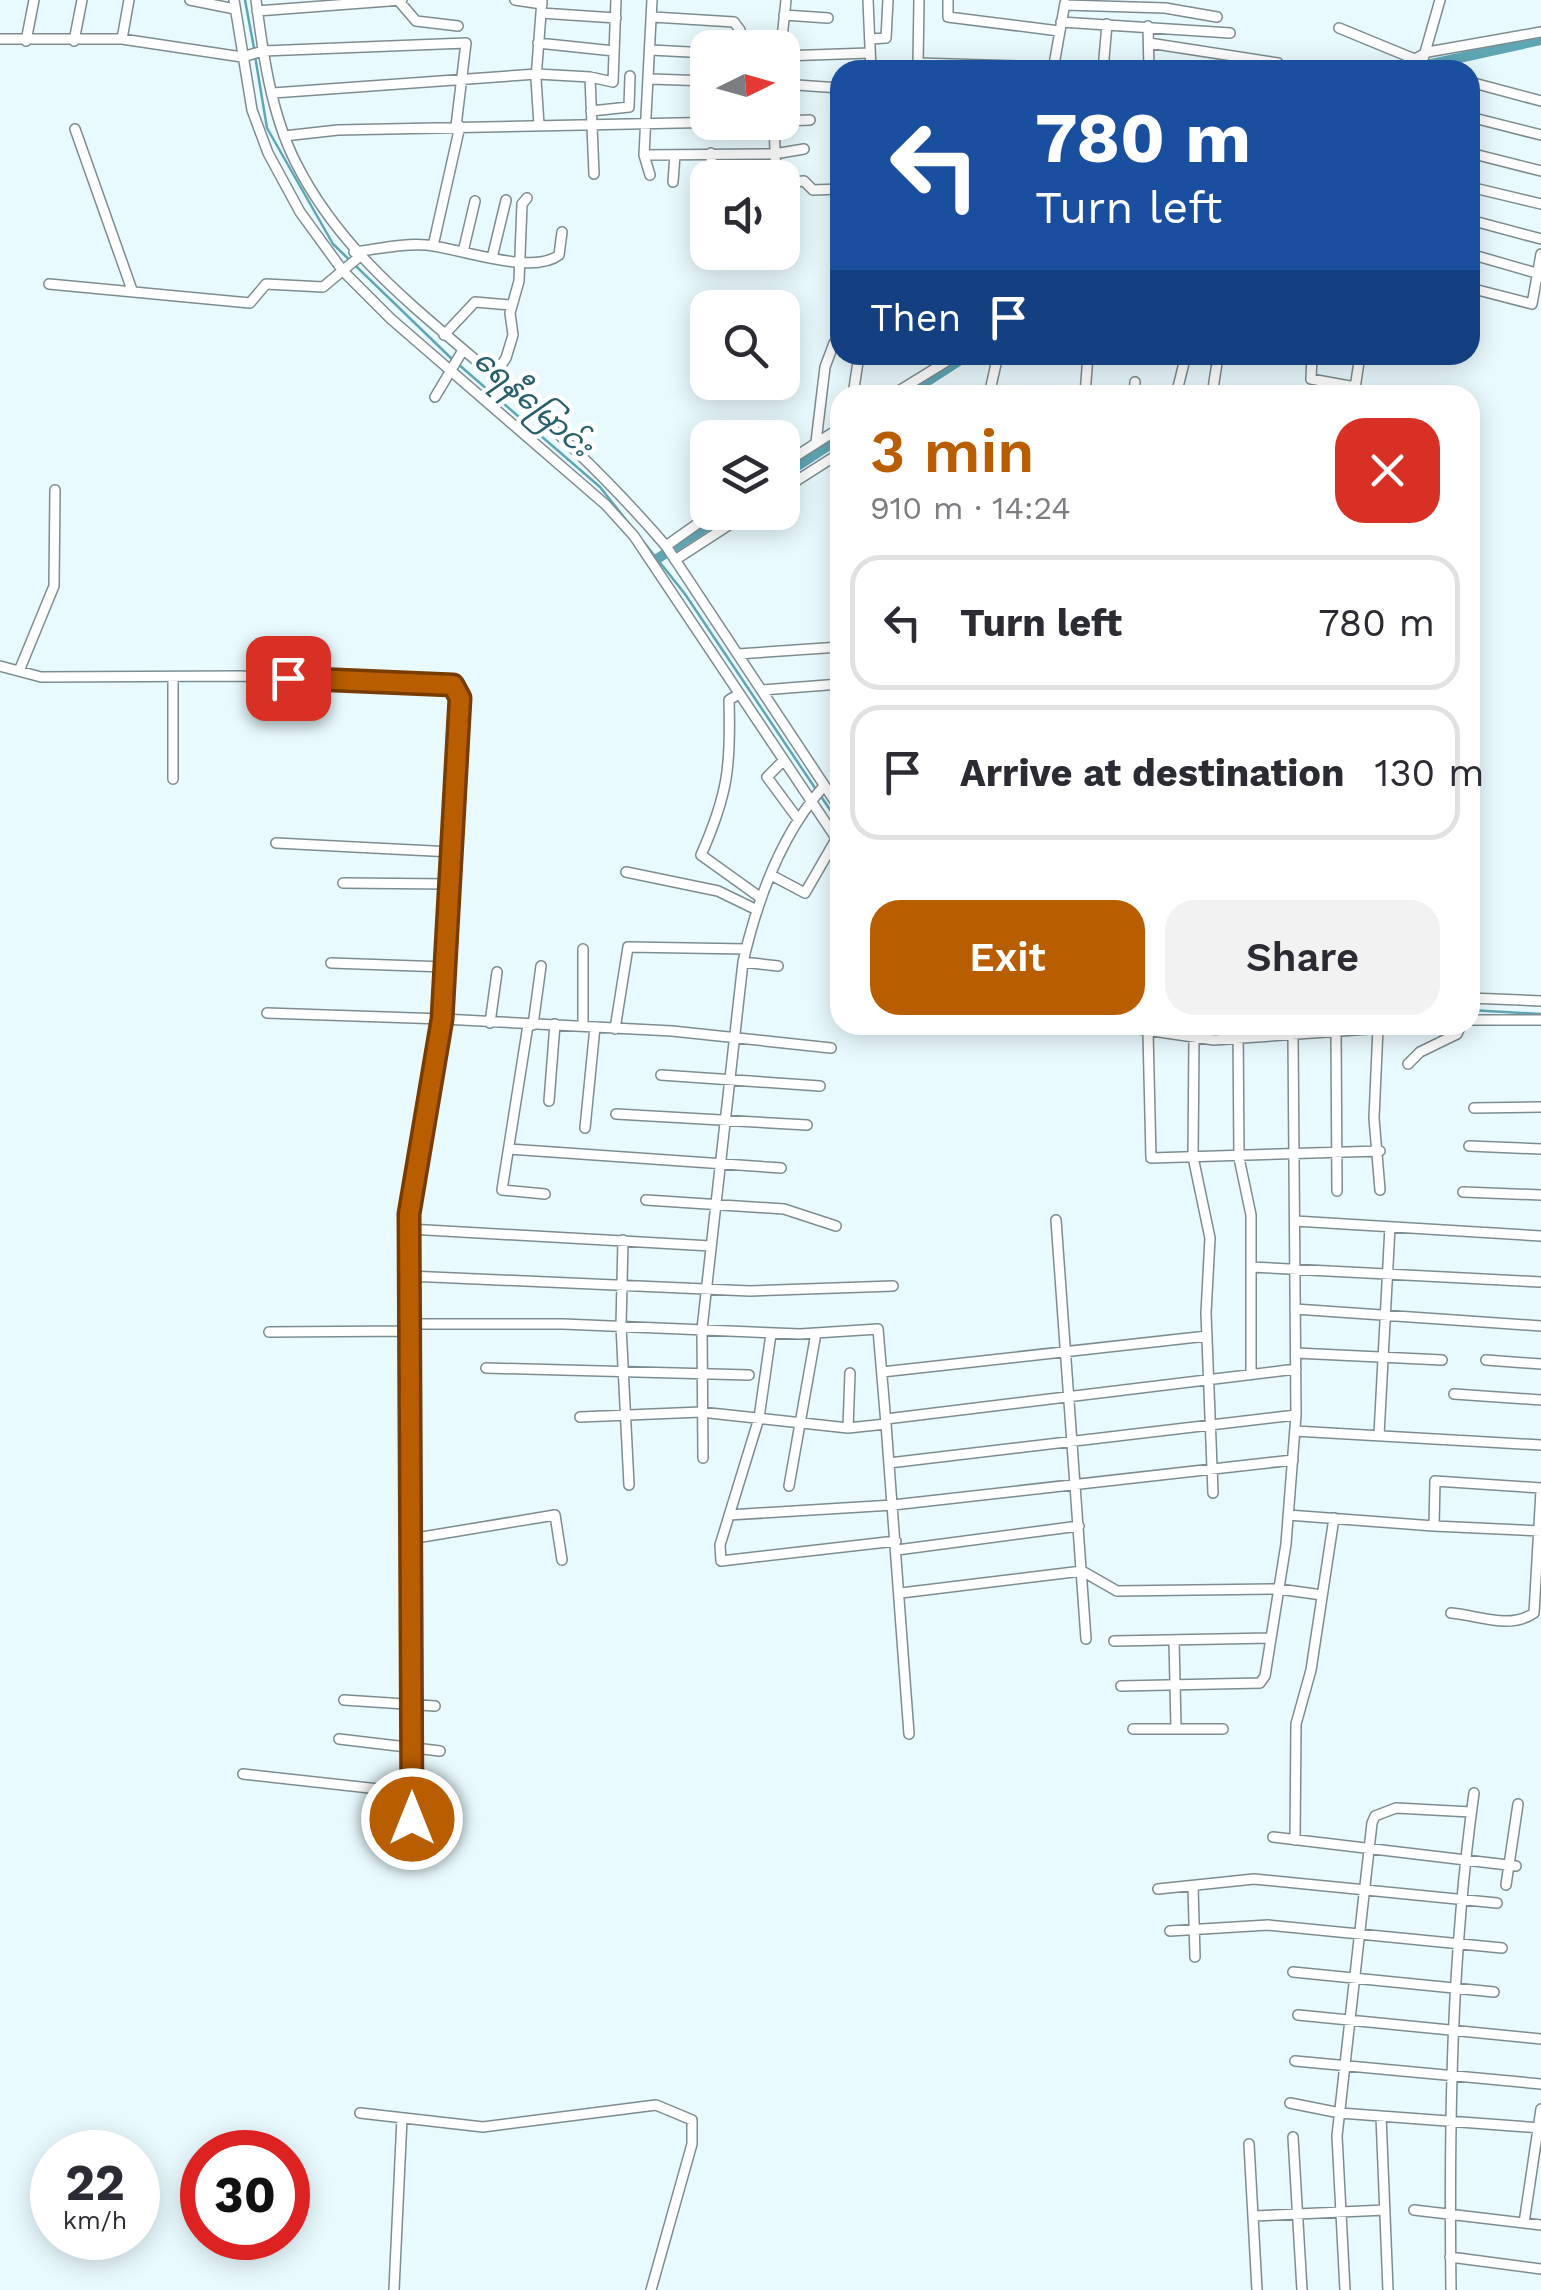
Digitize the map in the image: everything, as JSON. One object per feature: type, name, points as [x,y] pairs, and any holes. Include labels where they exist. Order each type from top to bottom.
[{"type":"street","points":[[26,41],[34,0]]},
{"type":"street","points":[[74,40],[82,0]]},
{"type":"street","points":[[122,39],[129,0]]},
{"type":"street","points":[[190,0],[234,4],[252,110],[300,212],[343,270],[606,505],[658,569],[783,761],[830,801]]},
{"type":"street","points":[[458,26],[416,22],[400,0],[256,6],[262,52],[284,139],[317,202],[357,256],[605,478],[666,546],[762,690],[818,792],[830,822]]},
{"type":"street","points":[[515,0],[616,18]]},
{"type":"street","points":[[273,93],[536,74],[613,82],[616,0]]},
{"type":"street","points":[[650,175],[644,155],[651,78],[652,0]]},
{"type":"street","points":[[782,30],[786,0]]},
{"type":"street","points":[[868,0],[870,60]]},
{"type":"street","points":[[870,38],[886,38],[888,0]]},
{"type":"street","points":[[917,60],[919,0]]},
{"type":"street","points":[[948,0],[948,17],[1230,33]]},
{"type":"street","points":[[1424,60],[1440,0]]},
{"type":"street","points":[[1055,60],[1065,2],[1165,8],[1217,17]]},
{"type":"street","points":[[539,125],[536,74],[542,5]]},
{"type":"street","points":[[784,15],[828,18]]},
{"type":"street","points":[[652,17],[734,22],[740,30]]},
{"type":"street","points":[[1105,60],[1107,24]]},
{"type":"street","points":[[1148,26],[1149,60]]},
{"type":"street","points":[[1339,28],[1416,60]]},
{"type":"street","points":[[1438,60],[1541,32]]},
{"type":"street","points":[[0,40],[122,39],[244,56],[457,42],[468,45],[458,126],[433,246]]},
{"type":"street","points":[[538,43],[614,51]]},
{"type":"street","points":[[1148,43],[1258,60]]},
{"type":"street","points":[[651,50],[690,53]]},
{"type":"street","points":[[800,55],[870,52]]},
{"type":"street","points":[[592,111],[628,108],[630,76]]},
{"type":"street","points":[[590,78],[594,174]]},
{"type":"street","points":[[651,78],[690,80]]},
{"type":"street","points":[[800,85],[830,87]]},
{"type":"street","points":[[1480,85],[1541,100]]},
{"type":"street","points":[[800,120],[810,120]]},
{"type":"street","points":[[1480,120],[1541,135]]},
{"type":"street","points":[[268,148],[284,139],[458,126],[690,123]]},
{"type":"street","points":[[75,129],[132,290]]},
{"type":"street","points":[[774,140],[774,160]]},
{"type":"street","points":[[644,155],[774,154],[804,149]]},
{"type":"street","points":[[710,153],[711,160]]},
{"type":"street","points":[[673,182],[674,155]]},
{"type":"street","points":[[1480,155],[1541,171]]},
{"type":"street","points":[[800,181],[813,190],[830,189]]},
{"type":"street","points":[[1480,189],[1541,204]]},
{"type":"street","points":[[494,376],[510,348],[522,204],[528,198]]},
{"type":"street","points":[[492,258],[506,200]]},
{"type":"street","points":[[463,252],[475,201]]},
{"type":"street","points":[[1480,223],[1541,239]]},
{"type":"street","points":[[49,284],[250,304],[258,297],[260,286],[318,288],[357,256],[433,246],[520,261],[556,259],[562,232]]},
{"type":"street","points":[[1480,291],[1536,305],[1536,273],[1541,254]]},
{"type":"street","points":[[1480,257],[1536,273]]},
{"type":"street","points":[[394,318],[404,302]]},
{"type":"street","points":[[444,334],[474,302],[511,306]]},
{"type":"street","points":[[435,396],[463,351]]},
{"type":"street","points":[[816,442],[830,354]]},
{"type":"street","points":[[908,385],[941,365]]},
{"type":"street","points":[[1312,365],[1311,379],[1332,385]]},
{"type":"street","points":[[800,453],[830,434]]},
{"type":"street","points":[[800,479],[830,459]]},
{"type":"street","points":[[20,669],[54,586],[55,490]]},
{"type":"street","points":[[666,546],[690,529]]},
{"type":"street","points":[[675,560],[721,530]]},
{"type":"street","points":[[738,654],[830,648]]},
{"type":"street","points":[[0,666],[41,677],[453,685],[460,698],[445,968],[446,1020],[419,1142],[409,1229],[412,1846]]},
{"type":"street","points":[[173,678],[174,779]]},
{"type":"street","points":[[762,690],[830,685]]},
{"type":"street","points":[[739,694],[729,700],[732,747],[727,788],[701,856],[761,898]]},
{"type":"street","points":[[783,761],[768,772],[768,777],[798,819]]},
{"type":"street","points":[[703,1458],[702,1328],[743,962],[753,916],[798,819],[818,792]]},
{"type":"street","points":[[276,843],[452,852]]},
{"type":"street","points":[[772,876],[805,893],[830,854]]},
{"type":"street","points":[[626,872],[718,891],[753,916]]},
{"type":"street","points":[[342,882],[449,884]]},
{"type":"street","points":[[616,1029],[628,946],[746,949]]},
{"type":"street","points":[[583,1025],[584,950]]},
{"type":"street","points":[[743,962],[778,966]]},
{"type":"street","points":[[331,963],[445,968]]},
{"type":"street","points":[[540,966],[503,1192],[545,1194]]},
{"type":"street","points":[[490,1023],[497,972]]},
{"type":"street","points":[[1480,998],[1541,1001]]},
{"type":"street","points":[[267,1013],[583,1025],[832,1048]]},
{"type":"street","points":[[1480,1020],[1541,1020]]},
{"type":"street","points":[[549,1102],[556,1024]]},
{"type":"street","points":[[585,1128],[595,1027]]},
{"type":"street","points":[[1148,1035],[1151,1158],[1380,1151]]},
{"type":"street","points":[[1171,1035],[1216,1035]]},
{"type":"street","points":[[1239,1035],[1239,1158],[1251,1215],[1251,1373]]},
{"type":"street","points":[[1121,1686],[1260,1683],[1271,1638],[1288,1515],[1296,1414],[1293,1035]]},
{"type":"street","points":[[1336,1035],[1337,1191]]},
{"type":"street","points":[[1378,1035],[1374,1118],[1380,1151],[1380,1190]]},
{"type":"street","points":[[1408,1064],[1420,1052],[1455,1035]]},
{"type":"street","points":[[1194,1038],[1193,1156],[1208,1219],[1207,1336],[1213,1493]]},
{"type":"street","points":[[661,1075],[820,1086]]},
{"type":"street","points":[[1474,1108],[1541,1107]]},
{"type":"street","points":[[616,1114],[808,1125]]},
{"type":"street","points":[[1469,1146],[1541,1149]]},
{"type":"street","points":[[509,1149],[782,1168]]},
{"type":"street","points":[[1464,1192],[1541,1195]]},
{"type":"street","points":[[646,1200],[784,1209],[836,1226]]},
{"type":"street","points":[[1056,1220],[1075,1438],[1086,1639]]},
{"type":"street","points":[[1294,1222],[1541,1236]]},
{"type":"street","points":[[1379,1435],[1390,1227]]},
{"type":"street","points":[[409,1229],[711,1246]]},
{"type":"street","points":[[623,1240],[622,1368],[629,1484]]},
{"type":"street","points":[[1252,1267],[1541,1282]]},
{"type":"street","points":[[409,1276],[792,1292],[893,1286]]},
{"type":"street","points":[[1295,1310],[1541,1326]]},
{"type":"street","points":[[269,1332],[621,1326],[771,1334],[878,1329],[909,1734]]},
{"type":"street","points":[[790,1486],[816,1333]]},
{"type":"street","points":[[771,1334],[755,1418],[720,1545],[724,1562],[1078,1526]]},
{"type":"street","points":[[882,1372],[1207,1336]]},
{"type":"street","points":[[1296,1353],[1442,1360]]},
{"type":"street","points":[[1486,1360],[1541,1364]]},
{"type":"street","points":[[486,1368],[622,1368],[749,1375]]},
{"type":"street","points":[[580,1417],[701,1412],[848,1428],[1070,1394],[1296,1369]]},
{"type":"street","points":[[848,1428],[850,1373]]},
{"type":"street","points":[[1454,1394],[1541,1400]]},
{"type":"street","points":[[889,1463],[1296,1414]]},
{"type":"street","points":[[1295,1430],[1541,1445]]},
{"type":"street","points":[[729,1515],[893,1505],[1293,1460]]},
{"type":"street","points":[[1434,1526],[1436,1481],[1541,1490],[1534,1613],[1489,1622],[1451,1613]]},
{"type":"street","points":[[410,1539],[556,1515],[562,1560]]},
{"type":"street","points":[[1288,1515],[1540,1531]]},
{"type":"street","points":[[1296,1840],[1296,1724],[1334,1518]]},
{"type":"street","points":[[900,1593],[1082,1571],[1117,1592],[1278,1589],[1322,1595]]},
{"type":"street","points":[[1114,1641],[1271,1638]]},
{"type":"street","points":[[1174,1640],[1176,1728]]},
{"type":"street","points":[[344,1700],[435,1706]]},
{"type":"street","points":[[1132,1729],[1223,1729]]},
{"type":"street","points":[[339,1740],[440,1751]]},
{"type":"street","points":[[243,1774],[434,1795]]},
{"type":"street","points":[[1451,2290],[1450,2122],[1460,1900],[1474,1793]]},
{"type":"street","points":[[1506,1884],[1512,1866],[1518,1804]]},
{"type":"street","points":[[1344,2290],[1340,2113],[1375,1816],[1388,1811],[1472,1812]]},
{"type":"street","points":[[1272,1837],[1512,1866]]},
{"type":"street","points":[[1158,1890],[1254,1880],[1497,1903]]},
{"type":"street","points":[[1193,1886],[1195,1956]]},
{"type":"street","points":[[1170,1932],[1268,1925],[1502,1948]]},
{"type":"street","points":[[1294,1972],[1494,1992]]},
{"type":"street","points":[[1298,2015],[1541,2039]]},
{"type":"street","points":[[1295,2061],[1541,2084]]},
{"type":"street","points":[[1290,2104],[1340,2113],[1540,2128]]},
{"type":"street","points":[[360,2112],[483,2127],[656,2105],[692,2120],[692,2144],[651,2290]]},
{"type":"street","points":[[1524,2223],[1541,2108]]},
{"type":"street","points":[[1381,2116],[1388,2290]]},
{"type":"street","points":[[394,2290],[402,2118]]},
{"type":"street","points":[[1294,2136],[1302,2290]]},
{"type":"street","points":[[1249,2144],[1257,2290]]},
{"type":"street","points":[[1253,2216],[1385,2210]]},
{"type":"street","points":[[1414,2210],[1541,2225]]},
{"type":"street","points":[[1450,2258],[1541,2269]]},
{"type":"waterway","name":"ရေနီမြောင်း","points":[[245,0],[254,48]]},
{"type":"waterway","points":[[1450,60],[1541,40]]},
{"type":"waterway","name":"ရေနီမြောင်း","points":[[255,56],[267,128],[333,244],[452,359]]},
{"type":"waterway","name":"ရေနီမြောင်း","points":[[458,364],[600,487],[630,525]]},
{"type":"waterway","points":[[922,385],[952,365]]},
{"type":"waterway","points":[[800,464],[830,445]]},
{"type":"waterway","points":[[657,559],[701,530]]},
{"type":"waterway","name":"ရေနီမြောင်း","points":[[642,540],[685,594],[817,791]]},
{"type":"waterway","name":"ရေနီမြောင်း","points":[[822,798],[830,810]]},
{"type":"waterway","name":"ရေနီမြောင်း","points":[[1480,1011],[1541,1014]]},
{"type":"route","points":[[288,678],[453,685],[460,698],[442,1019],[409,1214],[412,1819]]}]
